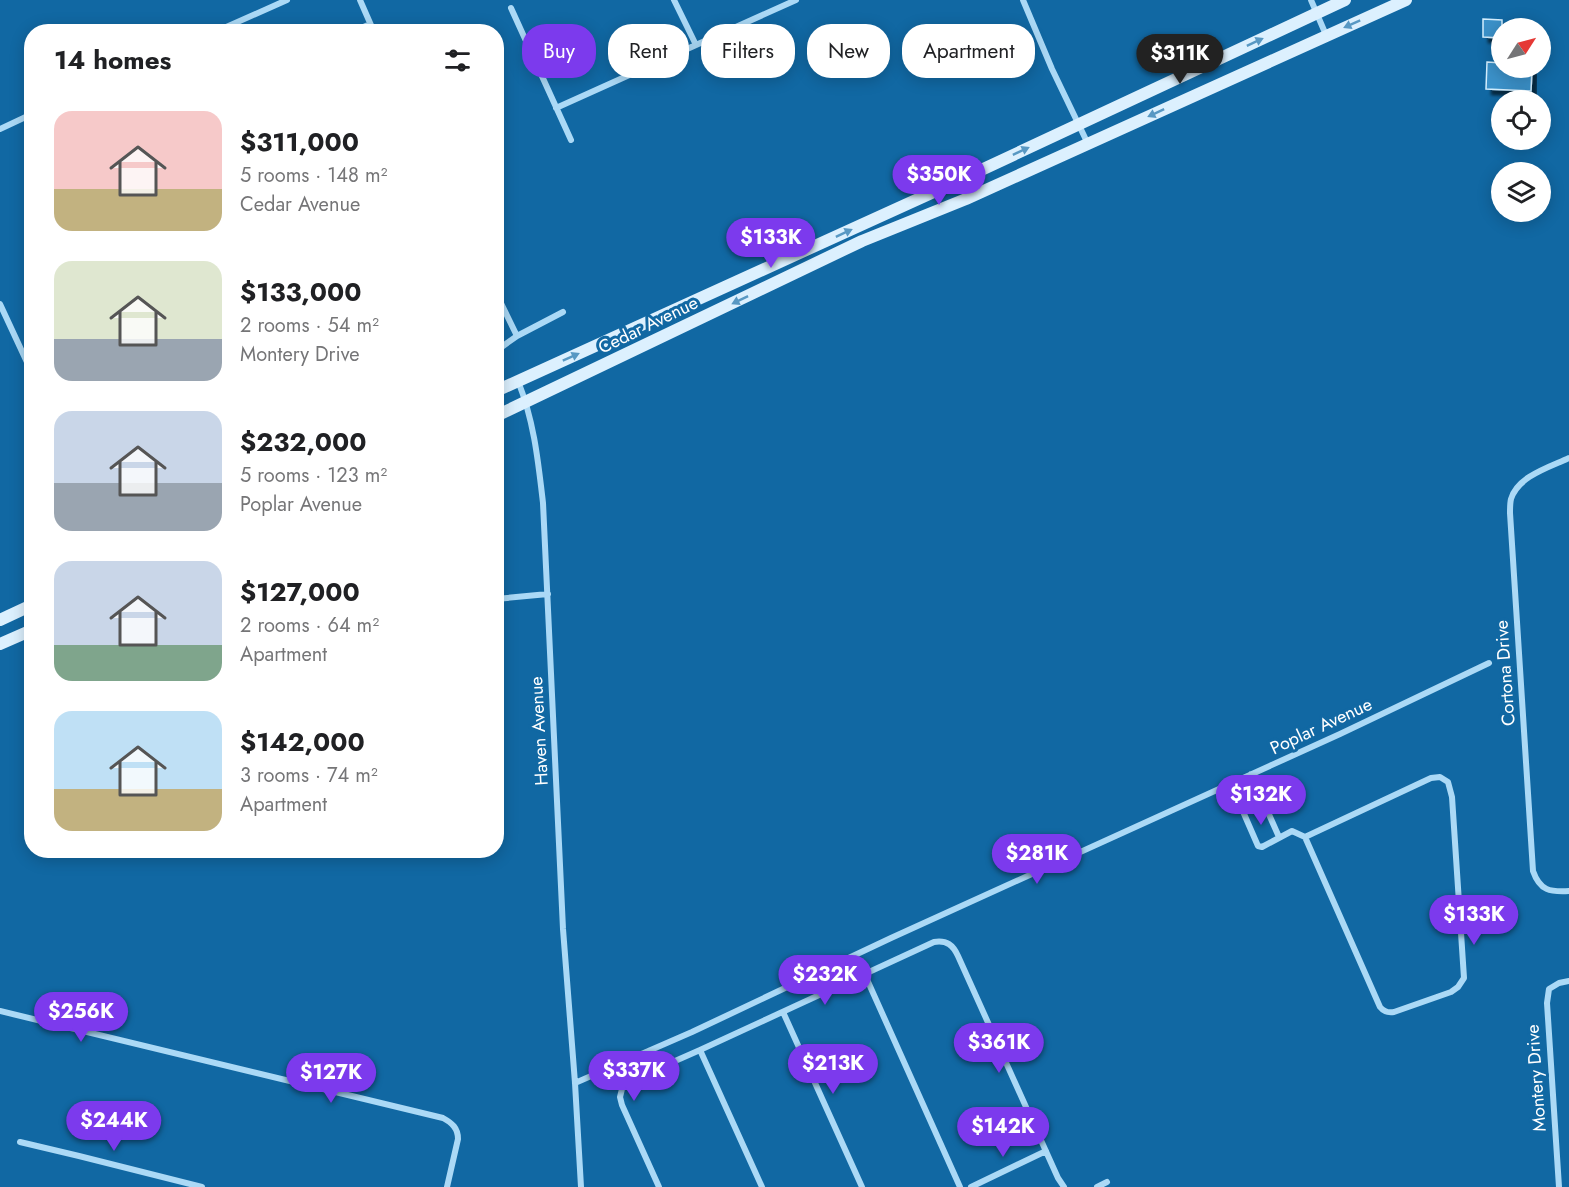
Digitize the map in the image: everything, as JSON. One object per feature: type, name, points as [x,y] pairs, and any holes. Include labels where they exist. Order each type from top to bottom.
[{"type":"main road","name":"Cedar Avenue","points":[[504,387],[1079,125],[1345,0]]},
{"type":"main road","name":"Cedar Avenue","points":[[504,412],[862,242],[966,199],[1406,0]]},
{"type":"main road","points":[[766,268],[774,284]]},
{"type":"main road","points":[[0,620],[24,609]]},
{"type":"main road","points":[[0,644],[24,634]]},
{"type":"street","points":[[233,24],[287,0]]},
{"type":"street","points":[[360,0],[370,24]]},
{"type":"street","points":[[674,0],[696,45]]},
{"type":"street","points":[[556,108],[796,0]]},
{"type":"street","points":[[1023,0],[1052,69],[1088,144]]},
{"type":"street","points":[[1311,0],[1326,35]]},
{"type":"street","points":[[511,8],[571,140]]},
{"type":"street","points":[[0,129],[24,118]]},
{"type":"street","points":[[0,304],[24,355]]},
{"type":"street","points":[[504,309],[517,336]]},
{"type":"street","points":[[504,345],[517,336],[564,312]]},
{"type":"street","name":"Haven Avenue","points":[[518,381],[531,418],[543,503],[563,929],[581,1187]]},
{"type":"street","name":"Cortona Drive","points":[[1569,458],[1523,483],[1511,499],[1509,513],[1533,871],[1536,879],[1544,888],[1569,891]]},
{"type":"street","points":[[504,598],[548,594]]},
{"type":"street","name":"Poplar Avenue","points":[[575,1083],[692,1032],[1488,663]]},
{"type":"street","points":[[1251,774],[1279,837]]},
{"type":"street","points":[[1231,784],[1258,846],[1262,847],[1292,831],[1305,837],[1380,1007],[1387,1012],[1394,1012],[1451,992],[1461,984],[1464,978],[1452,796],[1448,782],[1440,777],[1431,777],[1305,837]]},
{"type":"street","points":[[659,1187],[622,1105],[620,1097],[624,1085],[934,942],[945,942],[952,946],[958,956],[1064,1187]]},
{"type":"street","points":[[865,975],[960,1187]]},
{"type":"street","name":"Montery Drive","points":[[1559,1187],[1546,1003],[1549,989],[1559,983],[1569,981]]},
{"type":"street","points":[[0,1011],[443,1118],[453,1124],[458,1134],[447,1187]]},
{"type":"street","points":[[783,1012],[862,1187]]},
{"type":"street","points":[[700,1050],[762,1187]]},
{"type":"street","points":[[20,1142],[202,1187]]},
{"type":"street","points":[[971,1187],[1046,1151]]},
{"type":"street","points":[[1097,1187],[1107,1182]]},
{"type":"building","points":[[1483,19],[1491,19],[1491,37],[1483,37]]},
{"type":"building","points":[[1487,62],[1491,62],[1491,78],[1532,78],[1531,90],[1486,89]]}]
